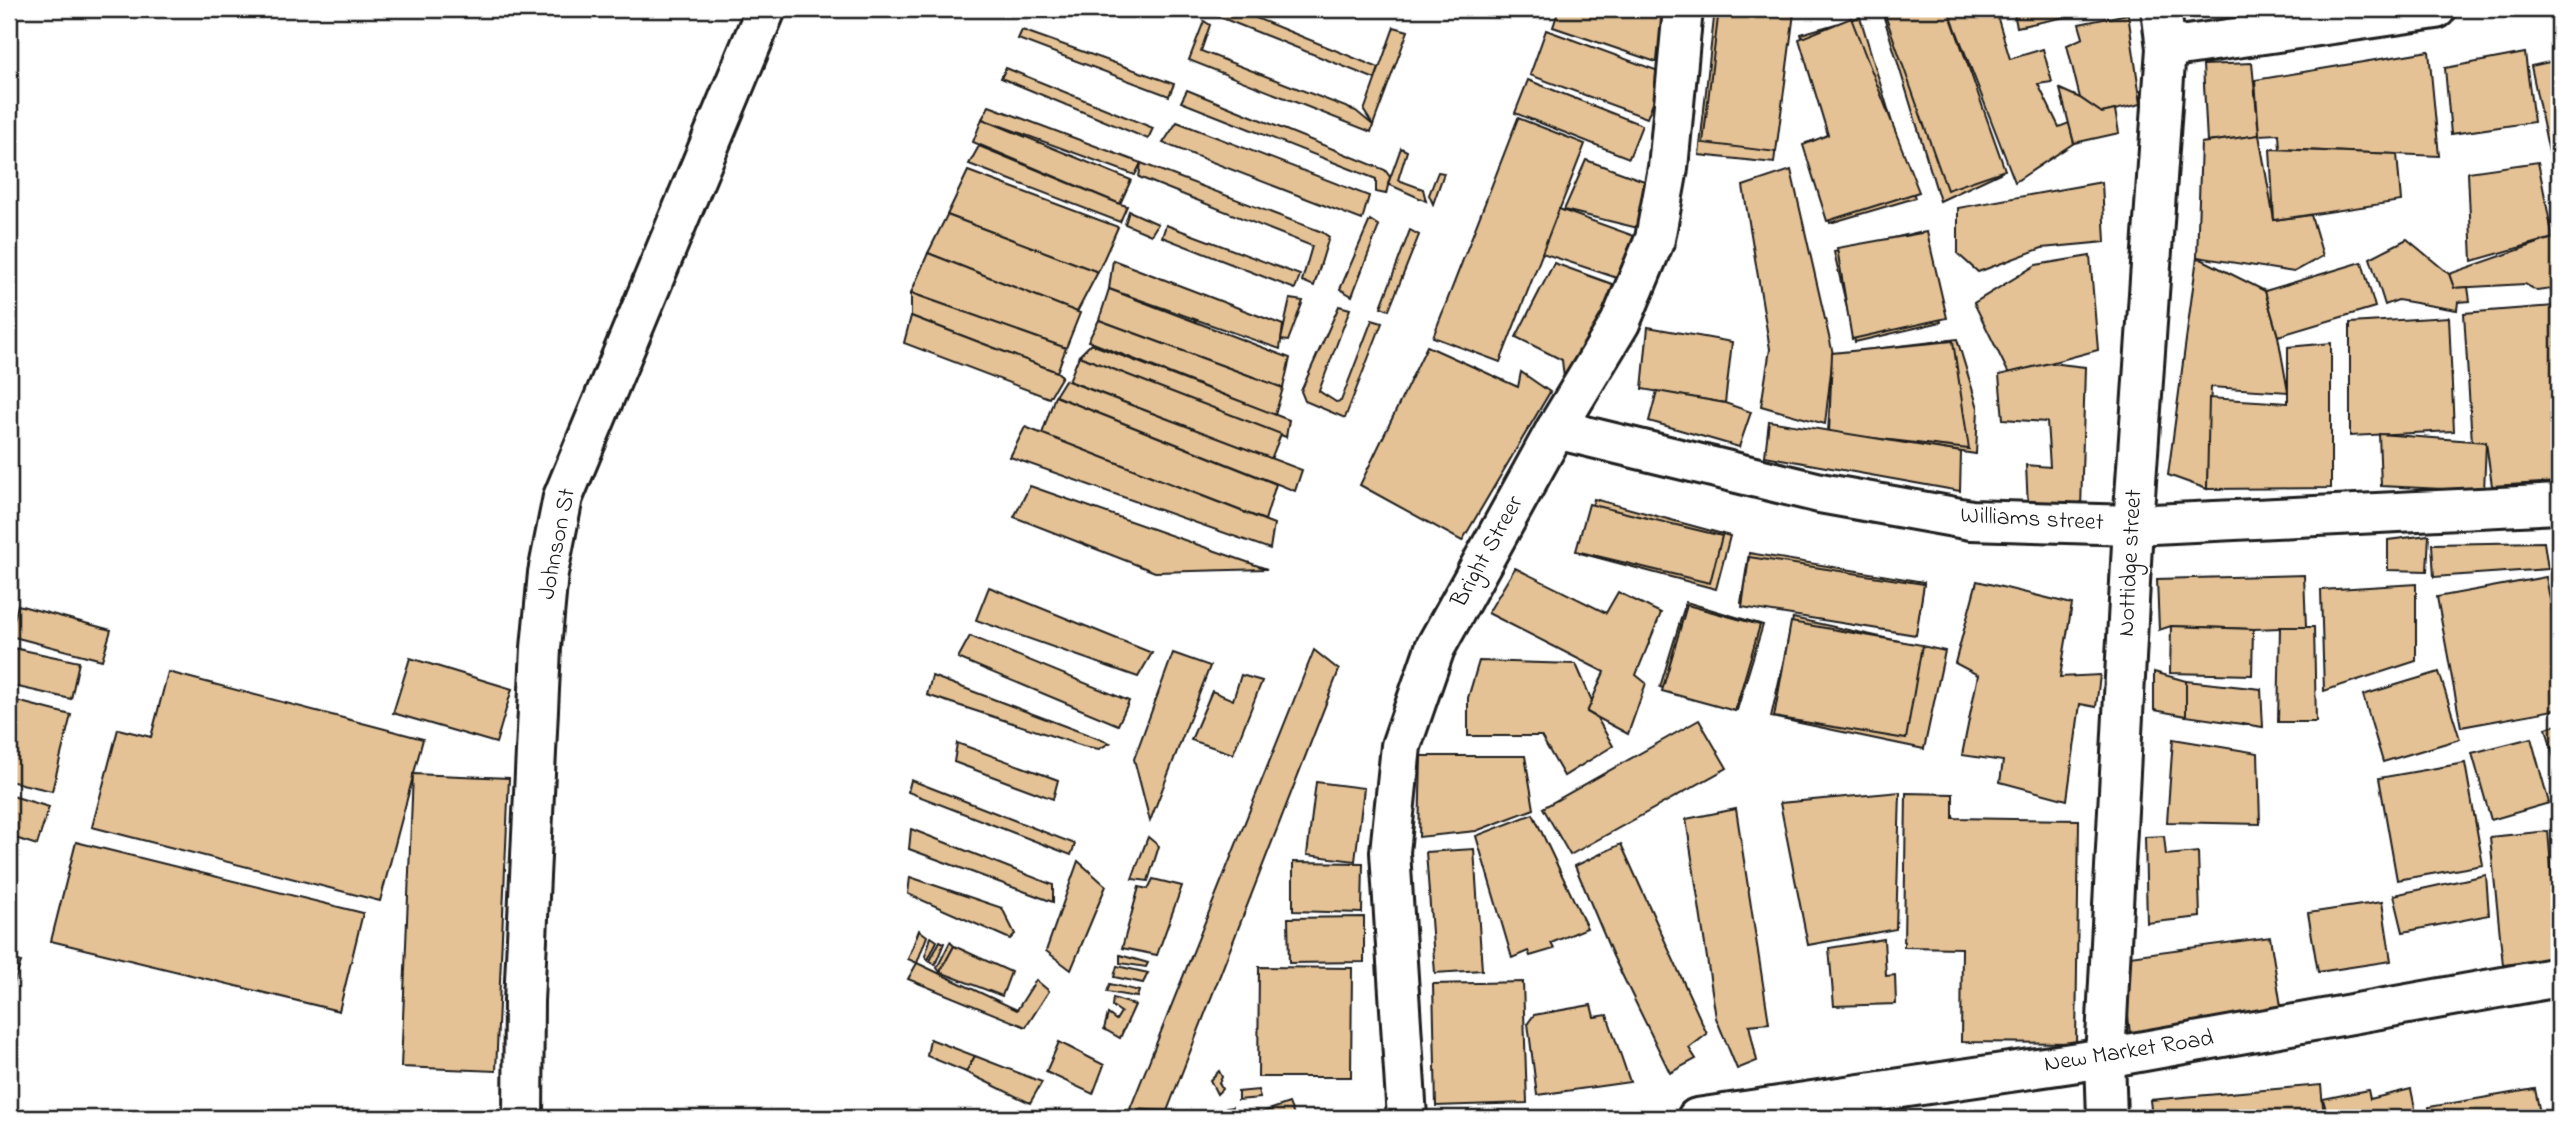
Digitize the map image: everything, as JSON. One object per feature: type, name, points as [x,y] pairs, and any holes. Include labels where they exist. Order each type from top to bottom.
[{"type":"street","name":"Johnson St","points":[[523,1118],[524,1001],[541,648],[548,573],[563,497],[766,9]]},
{"type":"street","name":"Bright Streer","points":[[1407,1118],[1390,852],[1401,746],[1435,648],[1556,429],[1620,323],[1655,239],[1670,157],[1683,9]]},
{"type":"street","name":"Nottidge street","points":[[2108,1118],[2105,1058],[2133,525],[2166,48],[2161,9]]},
{"type":"street","points":[[2166,48],[2436,9]]},
{"type":"street","name":"Williams street","points":[[1556,429],[1820,493],[1970,520],[2133,525],[2559,504]]},
{"type":"street","name":"New Market Road","points":[[1697,1118],[2105,1058],[2559,977]]},
{"type":"building","points":[[1209,9],[1234,9],[1379,68],[1375,79],[1207,12]]},
{"type":"building","points":[[1559,9],[1678,9],[1659,63],[1553,27]]},
{"type":"building","points":[[1715,9],[1791,13],[1774,163],[1699,155]]},
{"type":"building","points":[[1719,9],[1794,13],[1776,152],[1703,143]]},
{"type":"building","points":[[1894,9],[1948,9],[2005,170],[1947,190],[1884,12]]},
{"type":"building","points":[[1943,9],[2000,173],[1940,201],[1882,11]]},
{"type":"building","points":[[1948,9],[1995,9],[2010,59],[2043,49],[2052,82],[2038,84],[2059,127],[2069,123],[2074,143],[2015,182]]},
{"type":"building","points":[[2013,9],[2104,9],[2017,27]]},
{"type":"building","points":[[2128,14],[2141,104],[2102,113],[2080,98],[2067,45],[2083,38],[2079,24]]},
{"type":"building","points":[[1860,17],[1915,198],[1830,223],[1806,143],[1832,135],[1801,34]]},
{"type":"building","points":[[1851,18],[1919,192],[1827,221],[1803,145],[1828,135],[1799,39]]},
{"type":"building","points":[[1204,21],[1210,25],[1201,51],[1356,111],[1373,125],[1371,132],[1189,60]]},
{"type":"building","points":[[1394,27],[1408,31],[1373,125],[1364,111]]},
{"type":"building","points":[[1022,30],[1174,84],[1169,96],[1018,39]]},
{"type":"building","points":[[1546,30],[1664,73],[1647,118],[1530,75]]},
{"type":"building","points":[[2429,51],[2439,156],[2280,149],[2279,134],[2259,135],[2255,80]]},
{"type":"building","points":[[2525,53],[2534,122],[2451,134],[2445,68]]},
{"type":"building","points":[[2559,60],[2559,161],[2551,162],[2531,66]]},
{"type":"building","points":[[2252,63],[2259,135],[2207,142],[2203,65]]},
{"type":"building","points":[[1006,68],[1153,128],[1148,139],[1001,78]]},
{"type":"building","points":[[1528,80],[1642,125],[1629,158],[1515,113]]},
{"type":"building","points":[[2060,89],[2080,98],[2102,113],[2115,110],[2119,133],[2074,143]]},
{"type":"building","points":[[1187,90],[1385,170],[1390,177],[1386,194],[1376,192],[1376,179],[1181,102]]},
{"type":"building","points":[[989,106],[1141,163],[1135,175],[982,119]]},
{"type":"building","points":[[1518,118],[1585,144],[1500,362],[1433,337]]},
{"type":"building","points":[[982,119],[1131,180],[1120,204],[973,142]]},
{"type":"building","points":[[1177,122],[1369,196],[1362,220],[1163,143]]},
{"type":"building","points":[[2259,135],[2274,220],[2311,215],[2323,256],[2294,272],[2197,257],[2201,143]]},
{"type":"building","points":[[979,146],[1127,206],[1120,222],[969,164]]},
{"type":"building","points":[[1401,148],[1407,151],[1398,180],[1423,189],[1426,201],[1388,184]]},
{"type":"building","points":[[2270,149],[2397,154],[2401,201],[2274,220]]},
{"type":"building","points":[[1586,160],[1647,182],[1642,229],[1564,210]]},
{"type":"building","points":[[2538,162],[2553,238],[2472,261],[2468,172]]},
{"type":"building","points":[[1141,163],[1322,232],[1329,237],[1314,286],[1302,281],[1312,246],[1139,177]]},
{"type":"building","points":[[1791,170],[1833,354],[1825,424],[1761,406],[1770,349],[1743,186]]},
{"type":"building","points":[[968,171],[1118,227],[1098,272],[947,215]]},
{"type":"building","points":[[1438,172],[1444,173],[1433,204],[1429,195]]},
{"type":"building","points":[[2102,182],[2105,242],[2042,248],[1978,272],[1958,254],[1958,208]]},
{"type":"building","points":[[1559,209],[1637,237],[1620,279],[1542,253]]},
{"type":"building","points":[[1129,211],[1158,224],[1151,235],[1125,224]]},
{"type":"building","points":[[947,215],[1098,272],[1077,312],[928,253]]},
{"type":"building","points":[[1370,220],[1379,226],[1352,296],[1340,289]]},
{"type":"building","points":[[1166,225],[1300,275],[1295,289],[1162,237]]},
{"type":"building","points":[[1410,230],[1419,235],[1389,310],[1381,307]]},
{"type":"building","points":[[1919,232],[1941,322],[1855,342],[1834,252]]},
{"type":"building","points":[[1927,232],[1947,318],[1852,339],[1837,248]]},
{"type":"building","points":[[2553,238],[2559,250],[2559,288],[2537,291],[2525,284],[2454,288],[2449,274]]},
{"type":"building","points":[[2407,239],[2449,274],[2454,288],[2468,287],[2470,301],[2458,302],[2457,310],[2398,300],[2385,305],[2370,258]]},
{"type":"building","points":[[928,253],[1080,313],[1066,348],[911,293]]},
{"type":"building","points":[[2090,256],[2098,350],[2009,374],[1974,303],[2036,265]]},
{"type":"building","points":[[2197,257],[2265,291],[2278,336],[2288,392],[2211,387],[2207,489],[2168,475]]},
{"type":"building","points":[[1113,260],[1283,325],[1280,349],[1109,289]]},
{"type":"building","points":[[2362,262],[2375,307],[2278,336],[2265,291]]},
{"type":"building","points":[[1554,263],[1626,289],[1564,378],[1562,360],[1516,337]]},
{"type":"building","points":[[1109,289],[1290,358],[1283,388],[1099,320]]},
{"type":"building","points":[[911,293],[1066,348],[1057,372],[911,316]]},
{"type":"building","points":[[1290,299],[1303,301],[1288,341],[1281,340]]},
{"type":"building","points":[[1339,306],[1350,309],[1319,391],[1336,402],[1341,401],[1372,320],[1382,323],[1345,418],[1305,401],[1301,391]]},
{"type":"building","points":[[2554,306],[2559,482],[2492,486],[2486,442],[2472,442],[2464,313]]},
{"type":"building","points":[[911,316],[1062,376],[1049,398],[904,343]]},
{"type":"building","points":[[2449,317],[2454,431],[2350,436],[2350,323]]},
{"type":"building","points":[[1099,320],[1283,388],[1275,415],[1088,341]]},
{"type":"building","points":[[1648,327],[1732,342],[1725,403],[1642,389]]},
{"type":"building","points":[[1957,339],[1978,408],[1976,454],[1828,432],[1833,354]]},
{"type":"building","points":[[1953,341],[1969,449],[1829,433],[1832,353]]},
{"type":"building","points":[[2331,343],[2331,488],[2207,489],[2209,398],[2288,403],[2288,347]]},
{"type":"building","points":[[1091,344],[1289,420],[1286,437],[1079,356]]},
{"type":"building","points":[[1427,346],[1518,387],[1521,372],[1550,392],[1462,541],[1360,485]]},
{"type":"building","points":[[1079,356],[1281,434],[1271,459],[1069,381]]},
{"type":"building","points":[[2050,363],[2085,367],[2081,510],[2028,508],[2026,465],[2050,467],[2047,422],[2003,419],[1999,375]]},
{"type":"building","points":[[1065,380],[1302,470],[1295,491],[1055,396]]},
{"type":"building","points":[[1657,391],[1725,403],[1751,412],[1739,447],[1649,421]]},
{"type":"building","points":[[1055,396],[1276,484],[1265,520],[1042,434]]},
{"type":"building","points":[[1769,421],[1961,452],[1960,491],[1765,456]]},
{"type":"building","points":[[1025,427],[1274,524],[1270,549],[1010,457]]},
{"type":"building","points":[[2379,434],[2486,442],[2484,491],[2381,486]]},
{"type":"building","points":[[1030,486],[1267,569],[1155,572],[1014,517]]},
{"type":"building","points":[[1594,499],[1730,536],[1716,589],[1580,553]]},
{"type":"building","points":[[1589,504],[1722,536],[1710,583],[1576,551]]},
{"type":"building","points":[[2429,535],[2427,571],[2388,570],[2388,540]]},
{"type":"building","points":[[2544,542],[2548,569],[2434,577],[2432,544]]},
{"type":"building","points":[[1749,553],[1924,582],[1916,632],[1741,603]]},
{"type":"building","points":[[1749,557],[1924,584],[1916,635],[1742,607]]},
{"type":"building","points":[[1515,568],[1606,613],[1618,592],[1661,613],[1636,675],[1646,683],[1628,734],[1587,712],[1604,672],[1488,613]]},
{"type":"building","points":[[2304,575],[2306,627],[2253,629],[2171,626],[2159,630],[2157,579]]},
{"type":"building","points":[[2546,577],[2559,650],[2559,709],[2461,727],[2437,597]]},
{"type":"building","points":[[1977,581],[2072,604],[2060,677],[2100,675],[2096,707],[2080,704],[2067,800],[2000,782],[2003,761],[1962,755],[1978,675],[1955,663]]},
{"type":"building","points":[[2416,584],[2416,661],[2324,691],[2321,590]]},
{"type":"building","points":[[989,587],[1152,653],[1138,677],[976,620]]},
{"type":"building","points":[[1686,602],[1763,625],[1737,710],[1660,687]]},
{"type":"building","points":[[18,605],[111,630],[102,660],[10,636]]},
{"type":"building","points":[[1687,605],[1760,625],[1735,711],[1662,691]]},
{"type":"building","points":[[1793,618],[1945,651],[1924,749],[1771,717]]},
{"type":"building","points":[[1791,622],[1922,645],[1906,739],[1774,717]]},
{"type":"building","points":[[2171,626],[2253,629],[2252,675],[2170,673]]},
{"type":"building","points":[[2280,627],[2314,627],[2316,722],[2278,722]]},
{"type":"building","points":[[970,636],[1129,701],[1118,725],[958,658]]},
{"type":"building","points":[[9,647],[79,662],[71,699],[9,685]]},
{"type":"building","points":[[1314,650],[1339,670],[1167,1111],[1130,1109]]},
{"type":"building","points":[[1173,653],[1210,666],[1150,821],[1134,759]]},
{"type":"building","points":[[410,658],[512,689],[496,743],[393,713]]},
{"type":"building","points":[[1479,661],[1576,664],[1592,701],[1587,712],[1597,718],[1613,746],[1564,776],[1541,736],[1468,736],[1468,698]]},
{"type":"building","points":[[168,672],[423,739],[380,901],[92,827],[118,729],[151,737]]},
{"type":"building","points":[[2154,672],[2186,681],[2186,716],[2154,710]]},
{"type":"building","points":[[2439,672],[2460,739],[2383,762],[2363,695]]},
{"type":"building","points":[[1241,675],[1262,681],[1233,754],[1191,740],[1212,691],[1233,700]]},
{"type":"building","points":[[932,676],[1110,743],[1099,749],[1083,746],[927,695]]},
{"type":"building","points":[[2186,681],[2261,689],[2263,727],[2186,716]]},
{"type":"building","points":[[9,699],[71,715],[52,791],[9,781]]},
{"type":"building","points":[[1699,720],[1727,768],[1570,855],[1543,808]]},
{"type":"building","points":[[2559,724],[2559,777],[2546,728]]},
{"type":"building","points":[[2531,738],[2549,803],[2491,820],[2472,753]]},
{"type":"building","points":[[2173,739],[2258,753],[2260,824],[2167,822]]},
{"type":"building","points":[[957,743],[1058,780],[1053,799],[954,762]]},
{"type":"building","points":[[1421,756],[1525,756],[1534,809],[1476,831],[1419,837]]},
{"type":"building","points":[[2465,763],[2483,865],[2397,880],[2379,778]]},
{"type":"building","points":[[413,774],[509,778],[496,1071],[401,1067]]},
{"type":"building","points":[[911,780],[1075,844],[1071,855],[908,792]]},
{"type":"building","points":[[1316,782],[1364,788],[1355,861],[1307,855]]},
{"type":"building","points":[[1900,792],[1896,929],[1808,945],[1780,803]]},
{"type":"building","points":[[1906,793],[1953,794],[1953,818],[2079,820],[2076,1043],[1961,1042],[1962,948],[1904,947]]},
{"type":"building","points":[[9,795],[49,807],[37,845],[9,836]]},
{"type":"building","points":[[1736,809],[1769,1023],[1749,1025],[1757,1061],[1737,1069],[1716,1018],[1686,819]]},
{"type":"building","points":[[1533,814],[1587,928],[1551,943],[1554,949],[1530,956],[1528,951],[1512,958],[1476,836]]},
{"type":"building","points":[[911,829],[1053,885],[1053,902],[909,849]]},
{"type":"building","points":[[2548,831],[2559,959],[2503,965],[2490,837]]},
{"type":"building","points":[[2164,836],[2166,855],[2198,852],[2200,917],[2147,923],[2145,837]]},
{"type":"building","points":[[1148,837],[1159,846],[1148,881],[1132,879]]},
{"type":"building","points":[[76,842],[363,913],[339,1011],[51,941]]},
{"type":"building","points":[[1621,844],[1707,1034],[1689,1048],[1696,1059],[1670,1073],[1613,956],[1575,866]]},
{"type":"building","points":[[1474,849],[1482,970],[1435,973],[1426,852]]},
{"type":"building","points":[[1078,861],[1106,886],[1071,970],[1046,951]]},
{"type":"building","points":[[1293,862],[1363,863],[1362,913],[1293,911]]},
{"type":"building","points":[[2486,875],[2489,915],[2403,932],[2394,895]]},
{"type":"building","points":[[910,877],[1002,908],[1015,934],[1010,939],[908,894]]},
{"type":"building","points":[[1153,879],[1182,886],[1157,955],[1122,948],[1139,887],[1148,889]]},
{"type":"building","points":[[2382,902],[2391,961],[2318,972],[2308,913]]},
{"type":"building","points":[[1364,917],[1364,962],[1289,963],[1288,918]]},
{"type":"building","points":[[919,930],[927,936],[917,963],[908,959]]},
{"type":"building","points":[[931,937],[937,941],[928,960],[925,956]]},
{"type":"building","points":[[2270,937],[2283,1019],[2131,1044],[2122,957]]},
{"type":"building","points":[[1884,939],[1886,976],[1895,975],[1896,1004],[1834,1006],[1829,948]]},
{"type":"building","points":[[940,941],[944,943],[935,965],[930,961]]},
{"type":"building","points":[[950,942],[954,946],[940,972],[937,968]]},
{"type":"building","points":[[954,946],[1011,972],[1002,996],[940,972]]},
{"type":"building","points":[[1120,955],[1148,963],[1146,967],[1120,963]]},
{"type":"building","points":[[9,958],[21,962],[9,998]]},
{"type":"building","points":[[917,963],[1017,1010],[1036,980],[1049,991],[1026,1027],[908,979]]},
{"type":"building","points":[[1117,966],[1148,973],[1143,983],[1114,977]]},
{"type":"building","points":[[1259,967],[1352,968],[1351,1077],[1258,1077]]},
{"type":"building","points":[[1523,982],[1527,1103],[1436,1106],[1433,984]]},
{"type":"building","points":[[1110,984],[1139,991],[1137,997],[1107,992]]},
{"type":"building","points":[[1113,998],[1135,1005],[1120,1038],[1104,1029],[1108,1014],[1116,1020],[1121,1012],[1112,1006]]},
{"type":"building","points":[[1591,1005],[1594,1017],[1607,1015],[1630,1082],[1537,1095],[1528,1023],[1534,1015]]},
{"type":"building","points":[[930,1039],[975,1056],[966,1072],[927,1056]]},
{"type":"building","points":[[1059,1042],[1104,1065],[1093,1094],[1046,1072]]},
{"type":"building","points":[[975,1056],[1042,1082],[1030,1103],[966,1072]]},
{"type":"building","points":[[1219,1071],[1222,1089],[1217,1094],[1210,1080]]},
{"type":"building","points":[[2321,1085],[2324,1118],[2152,1118],[2150,1100]]},
{"type":"building","points":[[2411,1089],[2417,1118],[2328,1118],[2323,1099],[2368,1090],[2370,1099]]},
{"type":"building","points":[[2535,1089],[2541,1118],[2430,1118],[2429,1107]]},
{"type":"building","points":[[1258,1090],[1260,1098],[1238,1100],[1238,1092]]},
{"type":"building","points":[[1289,1103],[1295,1118],[1246,1118]]},
{"type":"building","points":[[1232,1107],[1234,1117],[1185,1117]]}]
